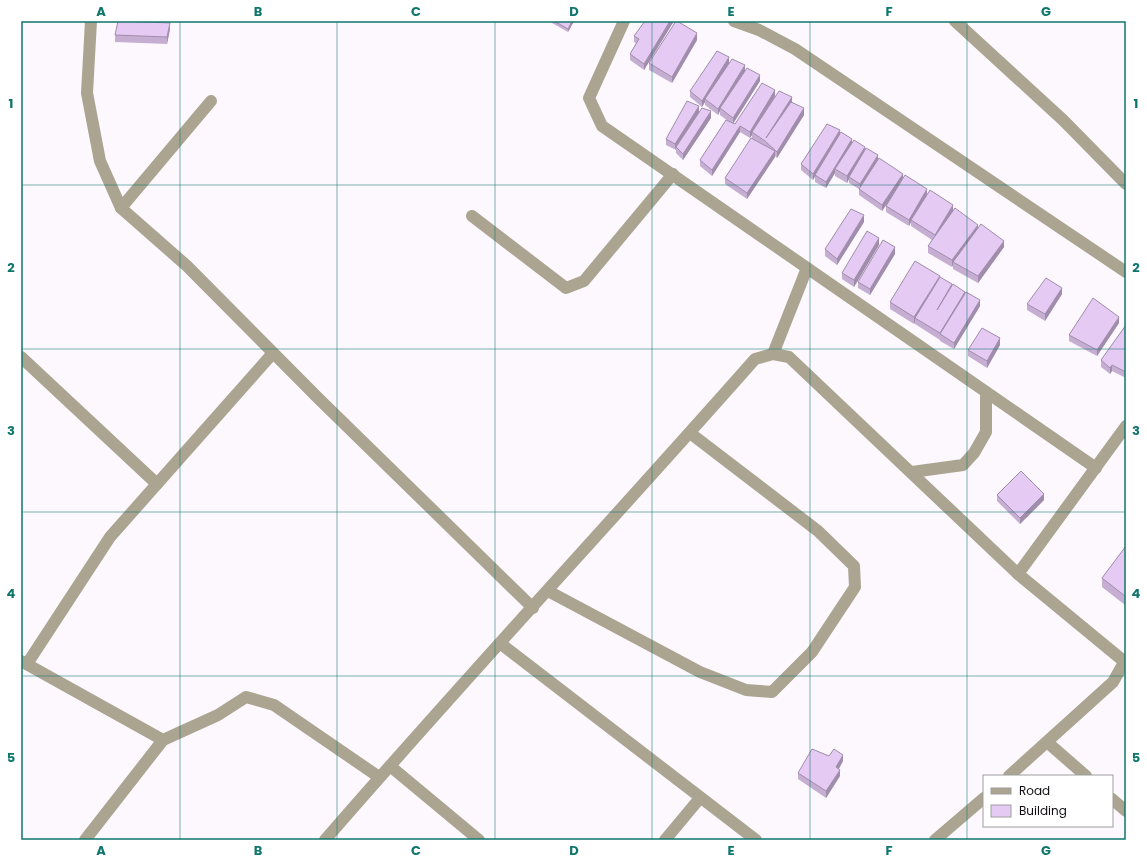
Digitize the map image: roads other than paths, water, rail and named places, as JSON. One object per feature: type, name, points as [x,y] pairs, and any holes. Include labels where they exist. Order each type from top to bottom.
[{"type":"street","points":[[91,21],[87,93],[100,161],[121,208],[187,266],[273,353],[533,608]]},
{"type":"street","points":[[624,21],[589,98],[602,126],[1096,468]]},
{"type":"street","points":[[734,21],[759,30],[796,50],[1126,272]]},
{"type":"street","points":[[955,21],[1063,120],[1126,184]]},
{"type":"street","points":[[121,208],[211,101]]},
{"type":"street","points":[[472,216],[566,288],[584,281],[673,174]]},
{"type":"street","points":[[773,354],[807,268]]},
{"type":"street","points":[[163,740],[24,662],[110,537],[273,353]]},
{"type":"street","points":[[326,840],[379,777],[501,644],[755,359],[773,354],[790,357],[1018,574],[1126,661],[1113,682],[1010,775]]},
{"type":"street","points":[[21,357],[157,484]]},
{"type":"street","points":[[912,472],[963,465],[974,452],[986,432],[986,392]]},
{"type":"street","points":[[1018,574],[1126,426]]},
{"type":"street","points":[[548,591],[700,672],[746,690],[772,692],[812,652],[855,587],[854,566],[818,531],[690,433]]},
{"type":"street","points":[[501,644],[756,840]]},
{"type":"street","points":[[85,840],[163,740],[218,715],[246,697],[274,705],[379,777]]},
{"type":"street","points":[[1047,742],[1085,775]]},
{"type":"street","points":[[390,766],[479,840]]},
{"type":"street","points":[[665,840],[700,798]]},
{"type":"street","points":[[935,840],[983,799]]},
{"type":"street","points":[[1113,800],[1126,812]]}]
